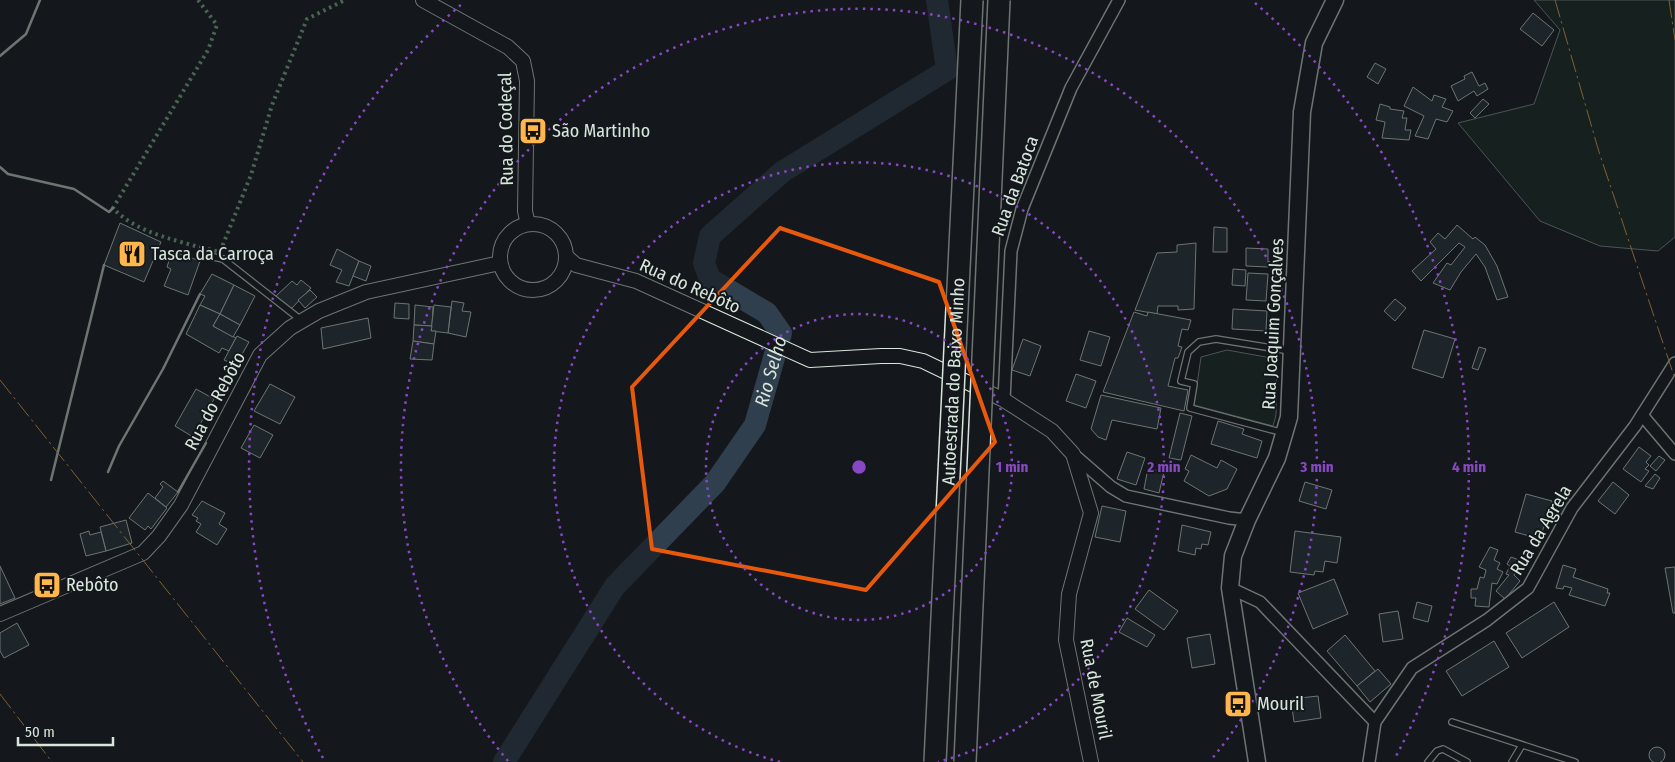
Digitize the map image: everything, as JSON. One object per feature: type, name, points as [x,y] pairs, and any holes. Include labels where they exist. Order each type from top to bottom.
[{"type":"highway","name":"Autoestrada do Baixo Minho","points":[[935,762],[972,0]]},
{"type":"highway","name":"Autoestrada do Baixo Minho","points":[[965,762],[999,0]]},
{"type":"main road","name":"Rua Joaquim Gonçalves","points":[[1257,762],[1230,588],[1233,556],[1246,520],[1277,458],[1289,417],[1302,112],[1314,43],[1335,0]]},
{"type":"street","name":"Rua do Codeçal","points":[[423,0],[508,48],[523,61],[527,81],[525,212],[528,224]]},
{"type":"street","name":"Rua da Batoca","points":[[1004,400],[1011,250],[1018,226],[1071,88],[1119,0]]},
{"type":"street","points":[[528,224],[540,224],[550,228],[559,236],[565,246],[566,257],[561,276],[554,283],[536,290],[526,290],[509,281],[500,264],[500,253],[506,238],[518,227],[528,224]]},
{"type":"street","name":"Rua do Rebôto","points":[[566,257],[576,265],[636,281],[797,356]]},
{"type":"street","name":"Rua do Rebôto","points":[[0,614],[143,553],[159,536],[181,505],[260,355],[302,320],[366,292],[500,264]]},
{"type":"street","name":"Rua de Mouril","points":[[797,356],[810,360],[900,356],[923,361],[1004,400],[1052,431],[1073,454],[1091,513],[1069,594],[1066,640],[1091,762]]},
{"type":"street","name":"Rua da Agrela","points":[[1369,762],[1375,722],[1412,668],[1487,620],[1528,588],[1572,508],[1642,415],[1675,363]]},
{"type":"street","points":[[1642,415],[1675,454]]},
{"type":"street","points":[[1073,454],[1111,488],[1126,496],[1228,518],[1246,520]]},
{"type":"street","points":[[1230,588],[1260,602],[1375,722]]},
{"type":"lane","points":[[209,256],[223,258],[302,320]]},
{"type":"lane","points":[[1284,433],[1190,408],[1194,384],[1181,381],[1188,352],[1200,342],[1216,339],[1292,352]]},
{"type":"lane","points":[[1452,722],[1575,762]]},
{"type":"lane","points":[[1512,762],[1522,745]]},
{"type":"lane","points":[[1428,762],[1437,751],[1443,749],[1467,762]]},
{"type":"highlighted area","points":[[780,228],[939,282],[995,442],[866,590],[652,549],[632,387]]},
{"type":"green space","points":[[1534,0],[1675,0],[1675,237],[1658,251],[1600,246],[1540,221],[1458,123],[1534,104],[1560,30]]},
{"type":"green space","points":[[1227,350],[1277,359],[1276,415],[1273,426],[1194,405],[1201,357]]},
{"type":"building","points":[[1533,13],[1554,30],[1542,46],[1520,29]]},
{"type":"building","points":[[1375,63],[1386,69],[1378,84],[1367,77]]},
{"type":"building","points":[[1472,72],[1479,86],[1485,83],[1488,89],[1477,96],[1474,91],[1458,101],[1451,86],[1465,79],[1464,76]]},
{"type":"building","points":[[1413,87],[1432,101],[1434,95],[1446,99],[1442,107],[1453,111],[1447,122],[1436,119],[1428,139],[1415,136],[1424,116],[1404,106]]},
{"type":"building","points":[[1483,99],[1489,104],[1475,118],[1470,113]]},
{"type":"building","points":[[1380,104],[1390,107],[1390,109],[1404,111],[1402,118],[1407,118],[1405,130],[1411,130],[1409,140],[1382,138],[1385,122],[1376,120]]},
{"type":"building","name":"Tasca da Carroça","points":[[120,223],[161,242],[144,282],[104,265]]},
{"type":"building","points":[[1457,225],[1473,239],[1475,237],[1485,245],[1497,266],[1508,297],[1497,300],[1485,267],[1476,254],[1461,272],[1450,290],[1433,283],[1447,263],[1451,265],[1465,247],[1459,243],[1421,281],[1412,271],[1436,249],[1430,242],[1438,233],[1445,239]]},
{"type":"building","points":[[1214,227],[1227,228],[1227,252],[1213,252]]},
{"type":"building","points":[[1196,243],[1194,309],[1178,310],[1178,306],[1158,306],[1157,314],[1135,310],[1157,253],[1177,252],[1177,245]]},
{"type":"building","points":[[1246,248],[1268,249],[1268,267],[1246,266]]},
{"type":"building","points":[[337,249],[359,261],[349,286],[336,282],[342,270],[330,265]]},
{"type":"building","name":"Tasca da Carroça","points":[[172,251],[200,261],[188,295],[164,286],[171,269],[167,267]]},
{"type":"building","points":[[359,261],[371,266],[366,281],[353,276]]},
{"type":"building","points":[[1233,269],[1246,270],[1245,286],[1232,285]]},
{"type":"building","points":[[1248,273],[1268,274],[1266,301],[1246,300]]},
{"type":"building","points":[[212,274],[234,285],[220,314],[200,305],[205,296],[200,294]]},
{"type":"building","points":[[301,280],[311,288],[291,309],[275,297],[292,281],[297,285]]},
{"type":"building","points":[[234,285],[255,296],[240,325],[220,314]]},
{"type":"building","points":[[310,290],[317,297],[305,308],[298,300]]},
{"type":"building","points":[[1395,299],[1406,308],[1395,321],[1384,311]]},
{"type":"building","points":[[452,301],[464,303],[462,311],[471,312],[466,337],[448,333]]},
{"type":"building","points":[[395,303],[409,304],[409,319],[394,318]]},
{"type":"building","points":[[200,305],[220,314],[213,326],[236,338],[229,351],[222,348],[219,353],[186,334]]},
{"type":"building","points":[[415,305],[433,307],[432,326],[414,325]]},
{"type":"building","points":[[434,305],[451,307],[448,333],[431,331]]},
{"type":"building","points":[[1233,309],[1267,311],[1266,331],[1232,329]]},
{"type":"building","points":[[1134,312],[1147,316],[1148,312],[1191,320],[1188,330],[1182,329],[1178,346],[1182,347],[1178,358],[1175,358],[1168,386],[1188,390],[1184,411],[1103,392]]},
{"type":"building","points":[[220,314],[240,325],[233,337],[213,326]]},
{"type":"building","points":[[368,318],[371,338],[323,349],[321,328]]},
{"type":"building","points":[[414,325],[432,326],[431,331],[436,331],[434,344],[413,341]]},
{"type":"building","points":[[1424,330],[1455,339],[1443,378],[1412,368]]},
{"type":"building","points":[[1089,331],[1110,337],[1101,366],[1080,360]]},
{"type":"building","points":[[237,336],[249,342],[236,365],[224,360]]},
{"type":"building","points":[[1023,339],[1041,346],[1030,376],[1012,370]]},
{"type":"building","points":[[413,341],[434,344],[432,360],[410,359]]},
{"type":"building","points":[[1479,347],[1486,349],[1478,370],[1472,368]]},
{"type":"building","points":[[1076,374],[1096,381],[1086,408],[1066,401]]},
{"type":"building","points":[[270,384],[295,397],[280,424],[254,411]]},
{"type":"building","points":[[196,389],[214,399],[193,437],[175,426]]},
{"type":"building","points":[[1101,395],[1161,408],[1157,429],[1112,420],[1106,440],[1098,437],[1091,429]]},
{"type":"building","points":[[1180,413],[1192,416],[1181,460],[1169,458]]},
{"type":"building","points":[[1218,421],[1244,429],[1242,434],[1262,441],[1257,458],[1211,444]]},
{"type":"building","points":[[254,425],[273,435],[260,458],[241,448]]},
{"type":"building","points":[[1639,447],[1651,456],[1646,462],[1649,465],[1645,469],[1649,471],[1641,482],[1623,469]]},
{"type":"building","points":[[1127,452],[1145,458],[1136,485],[1117,479]]},
{"type":"building","points":[[1191,455],[1217,468],[1221,460],[1237,469],[1227,489],[1209,496],[1184,481],[1189,471],[1185,469]]},
{"type":"building","points":[[1659,456],[1665,460],[1656,471],[1650,466]]},
{"type":"building","points":[[1148,468],[1164,472],[1159,493],[1144,489]]},
{"type":"building","points":[[1655,474],[1660,478],[1653,489],[1645,486]]},
{"type":"building","points":[[163,481],[178,492],[166,507],[155,498],[163,487],[160,484]]},
{"type":"building","points":[[1305,482],[1332,490],[1326,509],[1299,501]]},
{"type":"building","points":[[1613,482],[1629,495],[1615,514],[1598,501]]},
{"type":"building","points":[[148,493],[167,508],[151,529],[148,526],[145,530],[129,518]]},
{"type":"building","points":[[1526,494],[1552,501],[1540,539],[1515,532]]},
{"type":"building","points":[[1559,494],[1570,500],[1562,514],[1551,507]]},
{"type":"building","points":[[202,501],[225,513],[219,524],[227,529],[217,545],[196,532],[201,524],[196,521],[198,518],[192,515]]},
{"type":"building","points":[[1102,506],[1126,511],[1120,542],[1095,537]]},
{"type":"building","points":[[126,520],[132,543],[106,551],[100,527]]},
{"type":"building","points":[[1182,525],[1211,532],[1208,545],[1202,544],[1201,549],[1196,548],[1195,555],[1178,551]]},
{"type":"building","points":[[89,531],[90,535],[101,532],[106,551],[86,556],[80,534]]},
{"type":"building","points":[[1295,531],[1341,537],[1337,563],[1325,561],[1323,572],[1315,571],[1314,575],[1290,572]]},
{"type":"building","points":[[1490,547],[1498,550],[1494,560],[1500,563],[1497,569],[1503,572],[1497,584],[1492,583],[1489,607],[1475,606],[1476,598],[1471,598],[1471,589],[1477,589],[1480,577],[1484,578],[1486,570],[1479,567]]},
{"type":"building","points":[[1511,557],[1519,560],[1514,575],[1520,581],[1505,599],[1496,591],[1509,575],[1506,574],[1510,566],[1507,564]]},
{"type":"building","points":[[1563,565],[1576,569],[1573,577],[1608,589],[1607,593],[1610,593],[1605,606],[1569,595],[1572,588],[1564,586],[1563,589],[1556,588]]},
{"type":"building","points":[[0,566],[15,598],[0,604]]},
{"type":"building","points":[[1675,567],[1675,613],[1673,613],[1665,568]]},
{"type":"building","points":[[1334,579],[1348,614],[1313,629],[1298,593]]},
{"type":"building","points":[[1149,590],[1178,611],[1164,630],[1135,609]]},
{"type":"building","points":[[1417,602],[1432,606],[1428,622],[1413,618]]},
{"type":"building","points":[[1554,602],[1569,627],[1522,658],[1506,633]]},
{"type":"building","points":[[1398,611],[1403,639],[1383,642],[1379,614]]},
{"type":"building","points":[[1127,618],[1155,635],[1147,647],[1119,632]]},
{"type":"building","points":[[17,623],[29,645],[4,658],[0,651],[0,633]]},
{"type":"building","points":[[1210,634],[1215,664],[1192,668],[1187,638]]},
{"type":"building","points":[[1345,635],[1375,671],[1357,686],[1327,651]]},
{"type":"building","points":[[1494,641],[1509,667],[1462,696],[1446,671]]},
{"type":"building","points":[[1378,669],[1391,684],[1370,702],[1357,686]]},
{"type":"building","points":[[1318,696],[1321,718],[1294,722],[1291,699]]},
{"type":"building","points":[[1654,747],[1660,747],[1665,752],[1663,761],[1654,763],[1649,758],[1649,752]]},
{"type":"waterway","name":"Rio Selho","points":[[504,762],[615,586],[715,483],[755,425],[781,333],[767,313],[710,279],[704,263],[710,236],[782,172],[947,70],[937,0]]},
{"type":"hedge","points":[[198,0],[217,25],[208,50],[113,208],[132,223],[154,234],[202,248]]},
{"type":"hedge","points":[[208,249],[220,252],[251,175],[272,105],[307,19],[345,0]]},
{"type":"wall","points":[[0,56],[26,34],[40,0]]},
{"type":"wall","points":[[0,167],[8,174],[74,189],[109,212],[113,208]]},
{"type":"wall","points":[[51,480],[104,265]]},
{"type":"wall","points":[[108,472],[119,446],[163,369],[200,294]]},
{"type":"wall","points":[[178,492],[206,443]]},
{"type":"power","points":[[1555,0],[1599,152],[1675,379]]},
{"type":"power","points":[[1669,0],[1675,40]]},
{"type":"power","points":[[0,380],[303,762]]},
{"type":"power","points":[[0,694],[52,762]]},
{"type":"place","name":"São Martinho","points":[[533,131]]},
{"type":"place","name":"Tasca da Carroça","points":[[132,254]]},
{"type":"place","name":"Rebôto","points":[[47,585]]},
{"type":"place","name":"Mouril","points":[[1238,704]]}]
